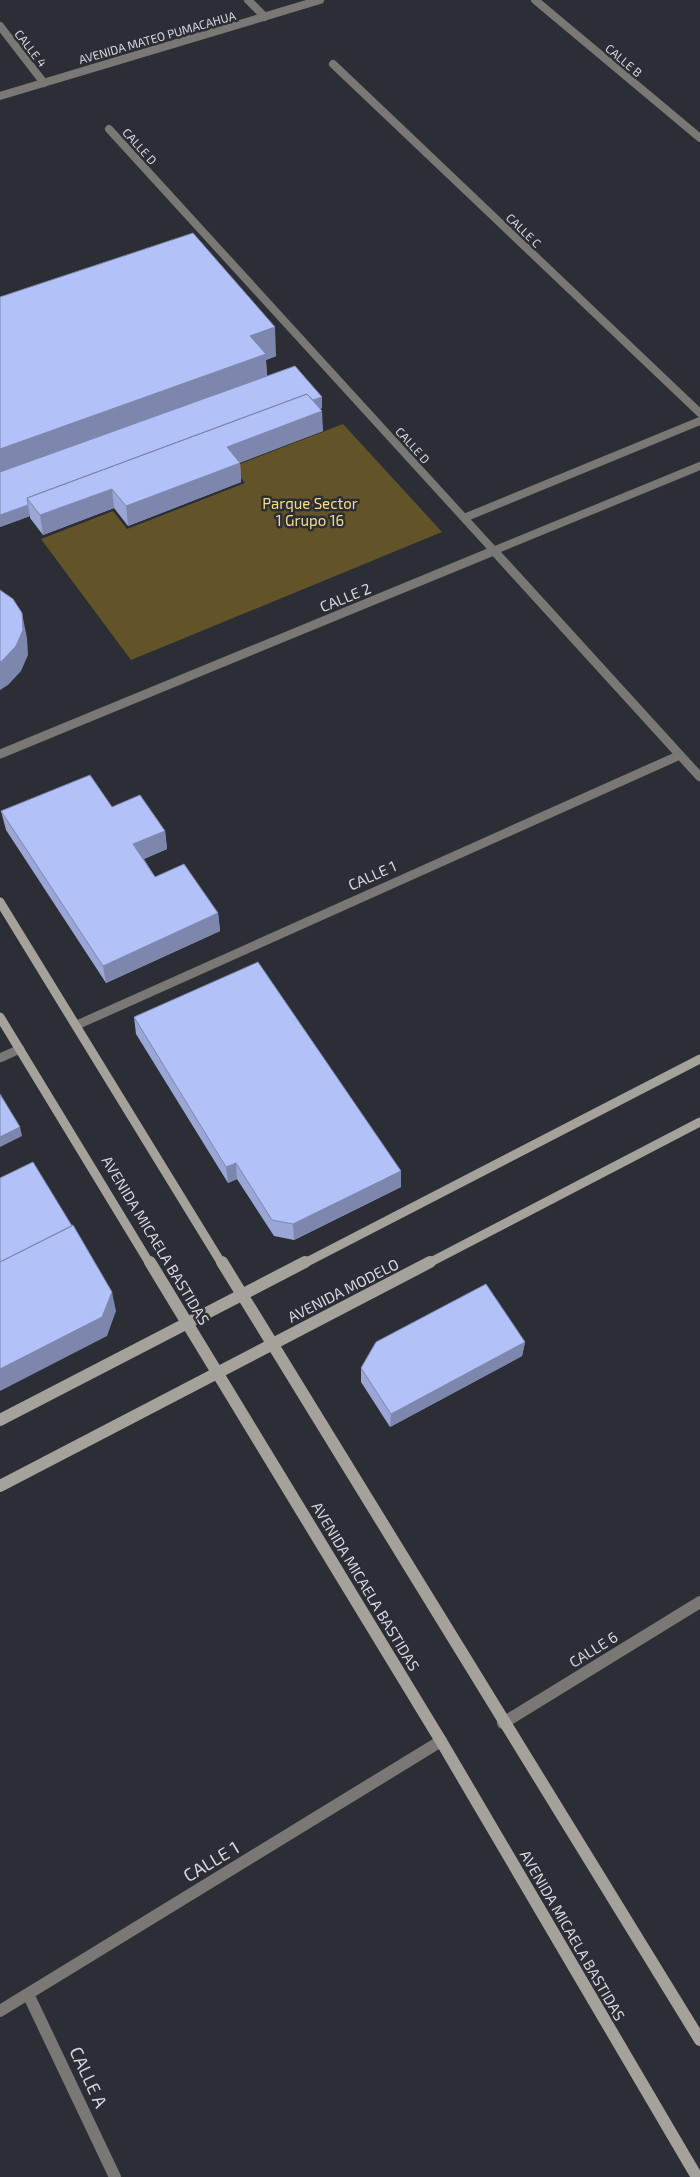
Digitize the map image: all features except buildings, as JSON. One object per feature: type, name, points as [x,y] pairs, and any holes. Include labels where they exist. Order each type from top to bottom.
[{"type":"main road","points":[[0,902],[273,1343],[503,1723],[700,2040]]},
{"type":"main road","name":"AVENIDA MICAELA BASTIDAS","points":[[0,1017],[441,1741],[696,2177]]},
{"type":"main road","points":[[0,1420],[700,1059]]},
{"type":"main road","name":"AVENIDA MODELO","points":[[0,1486],[700,1122]]},
{"type":"street","points":[[248,0],[265,17]]},
{"type":"street","name":"AVENIDA MATEO PUMACAHUA","points":[[0,96],[320,0]]},
{"type":"street","name":"CALLE B","points":[[535,0],[700,138]]},
{"type":"street","name":"CALLE 4","points":[[0,26],[44,83]]},
{"type":"street","name":"CALLE C","points":[[333,64],[700,413]]},
{"type":"street","name":"CALLE D","points":[[110,129],[700,777]]},
{"type":"street","points":[[197,239],[207,236]]},
{"type":"street","points":[[464,518],[700,421]]},
{"type":"street","name":"CALLE 2","points":[[0,754],[700,466]]},
{"type":"street","name":"CALLE 1","points":[[77,1025],[680,755]]},
{"type":"street","points":[[0,1058],[20,1049]]},
{"type":"street","name":"CALLE 6","points":[[503,1723],[700,1602]]},
{"type":"street","name":"CALLE 1","points":[[0,2011],[441,1741]]},
{"type":"street","name":"CALLE A","points":[[28,1994],[115,2177]]},
{"type":"green space","name":"Parque Sector 1 Grupo 16","points":[[343,424],[442,532],[131,660],[41,539],[113,511],[127,529],[245,483],[232,467]]}]
